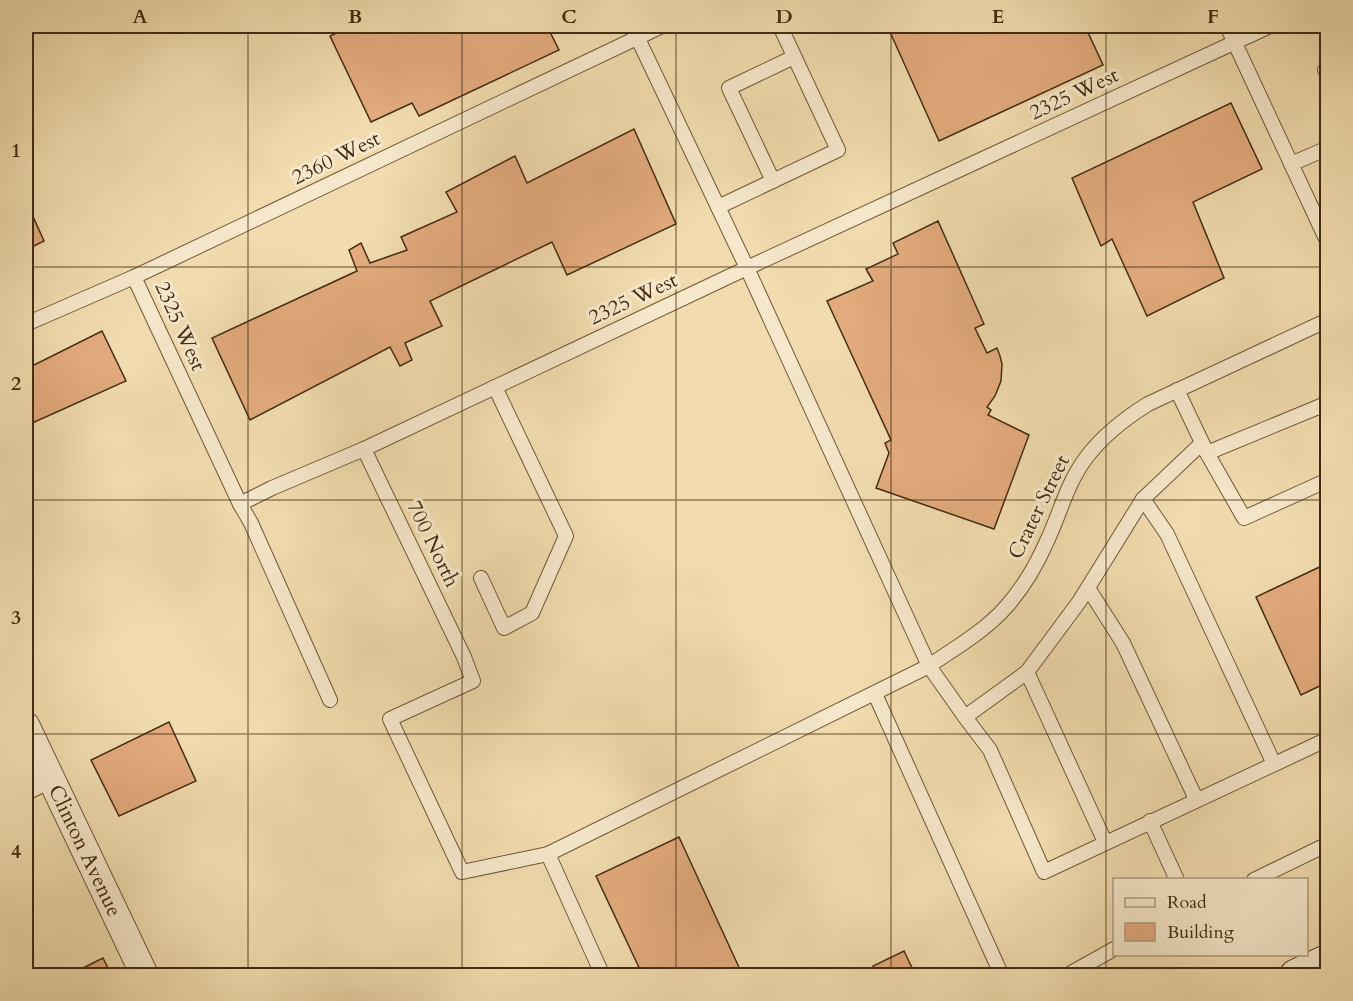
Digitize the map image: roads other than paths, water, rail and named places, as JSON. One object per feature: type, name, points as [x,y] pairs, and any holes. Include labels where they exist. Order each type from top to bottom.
[{"type":"street","name":"Clinton Avenue","points":[[26,726],[37,780],[145,975]]},
{"type":"street","points":[[1296,975],[1328,961]]},
{"type":"lane","name":"2360 West","points":[[26,324],[135,277],[635,31],[662,26]]},
{"type":"lane","points":[[718,207],[838,150],[780,26]]},
{"type":"lane","points":[[1227,26],[1326,236]]},
{"type":"lane","name":"2325 West","points":[[135,277],[240,504],[364,449],[747,268],[1270,26]]},
{"type":"lane","points":[[635,31],[747,268],[929,666],[990,750],[1044,872],[1328,739]]},
{"type":"lane","points":[[773,181],[729,88],[794,57]]},
{"type":"lane","points":[[1291,164],[1328,148]]},
{"type":"lane","name":"Crater Street","points":[[548,854],[929,666],[975,634],[1005,608],[1025,581],[1047,542],[1070,484],[1085,459],[1105,435],[1124,419],[1148,404],[1328,320]]},
{"type":"lane","points":[[481,578],[504,628],[532,613],[566,536],[495,387]]},
{"type":"lane","points":[[1177,390],[1204,448],[1244,518],[1328,480]]},
{"type":"lane","points":[[965,717],[1027,672],[1088,588],[1143,499],[1204,448],[1328,403]]},
{"type":"lane","name":"700 North","points":[[364,449],[464,657],[473,681],[390,719],[462,872],[548,854]]},
{"type":"lane","points":[[1143,499],[1167,534],[1274,764]]},
{"type":"lane","points":[[240,504],[251,522],[330,700]]},
{"type":"lane","points":[[1088,588],[1123,643],[1196,799]]},
{"type":"lane","points":[[1027,672],[1105,842]]},
{"type":"lane","points":[[875,694],[1002,975]]},
{"type":"lane","points":[[1150,821],[1177,878]]},
{"type":"lane","points":[[1256,878],[1328,844]]},
{"type":"lane","points":[[548,854],[603,975]]},
{"type":"lane","points":[[1070,975],[1113,950]]}]
